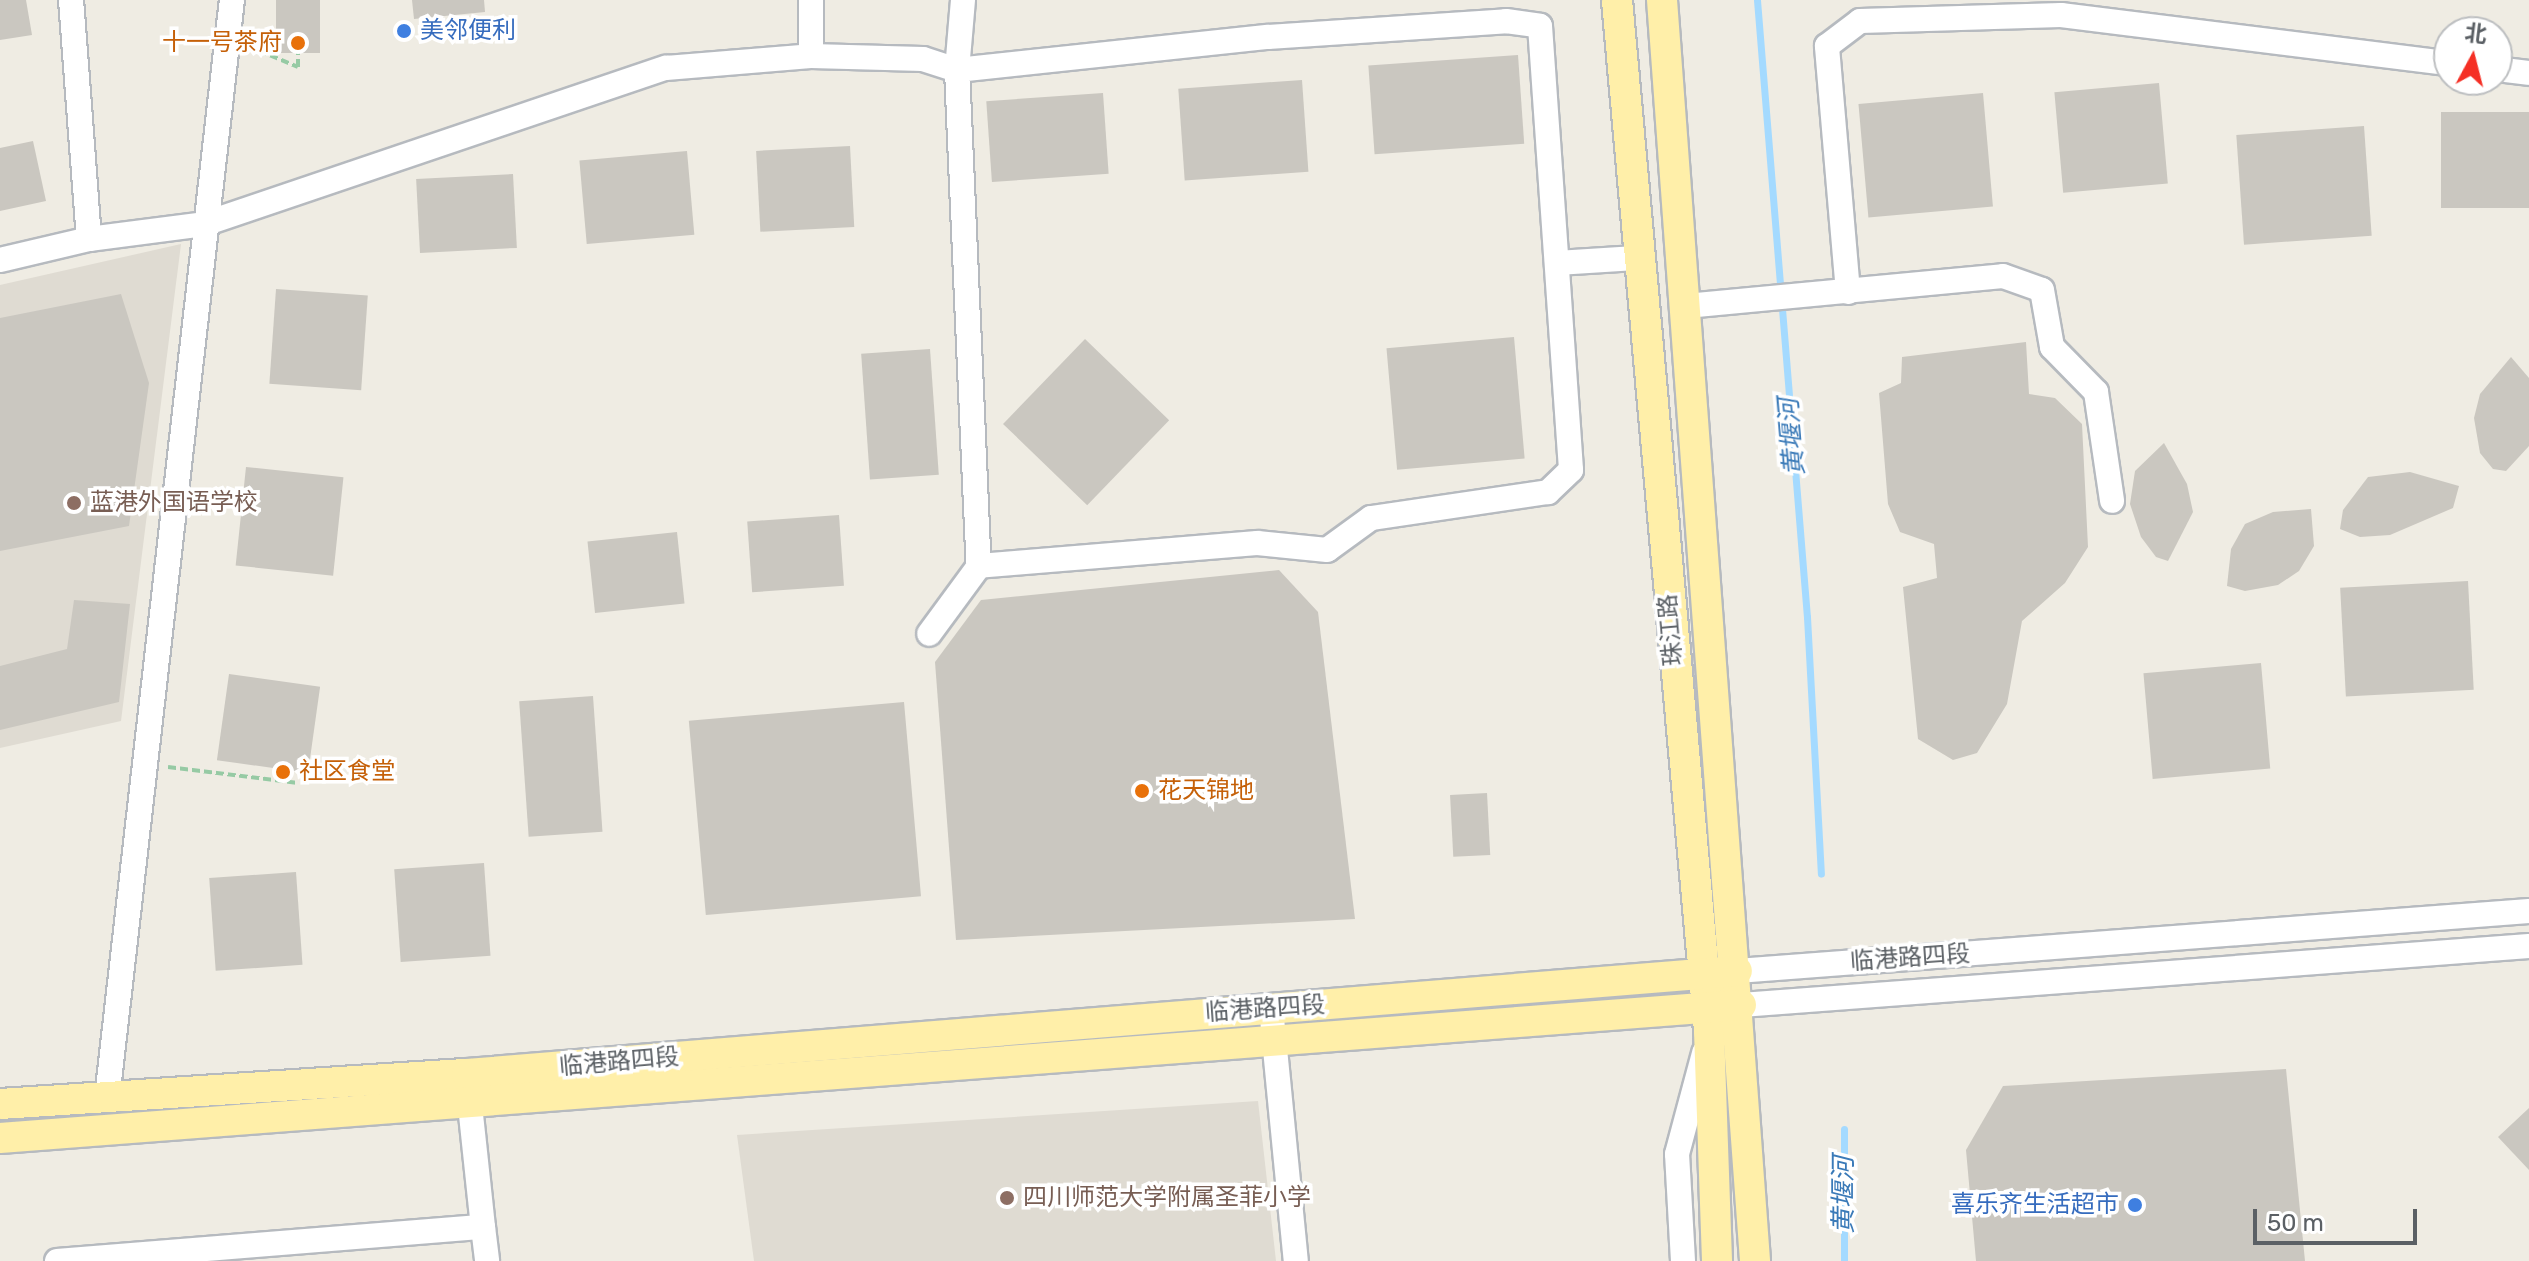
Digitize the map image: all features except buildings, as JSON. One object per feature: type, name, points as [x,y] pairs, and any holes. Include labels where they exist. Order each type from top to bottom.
[{"type":"main road","name":"珠江路","points":[[1617,0],[1636,258],[1708,1020],[1717,1261]]},
{"type":"main road","name":"珠江路","points":[[1662,0],[1741,1005],[1755,1261]]},
{"type":"main road","name":"临港路四段","points":[[0,1104],[467,1074],[1737,971]]},
{"type":"main road","name":"临港路四段","points":[[0,1138],[470,1106],[1275,1042],[1708,1020],[1741,1005]]},
{"type":"street","points":[[71,0],[89,239]]},
{"type":"street","points":[[107,1098],[204,224],[232,0]]},
{"type":"street","points":[[811,0],[811,56]]},
{"type":"street","points":[[929,634],[979,566],[957,70],[963,0]]},
{"type":"street","points":[[1848,292],[1827,46],[1860,21],[2061,15],[2433,61]]},
{"type":"street","points":[[0,260],[89,239],[204,224],[666,68],[811,56],[923,59],[957,70],[1268,37],[1506,21],[1540,26],[1571,470],[1548,492],[1371,518],[1327,550],[1257,543],[979,566]]},
{"type":"street","points":[[1557,263],[1636,258]]},
{"type":"street","points":[[1686,306],[2003,276],[2042,290],[2052,347],[2096,392],[2112,501]]},
{"type":"street","name":"临港路四段","points":[[1737,971],[2529,911]]},
{"type":"street","name":"临港路四段","points":[[1741,1005],[2529,946]]},
{"type":"street","points":[[1271,1008],[1296,1261]]},
{"type":"street","points":[[1683,1261],[1677,1154],[1708,1020]]},
{"type":"street","points":[[467,1074],[487,1261]]},
{"type":"street","points":[[57,1261],[483,1227]]},
{"type":"path","points":[[227,38],[298,67],[298,53]]},
{"type":"path","points":[[145,764],[298,783]]},
{"type":"shaded area","name":"蓝港外国语学校","points":[[181,244],[121,721],[0,748],[0,285]]},
{"type":"shaded area","name":"四川师范大学附属圣菲小学","points":[[1258,1101],[1276,1261],[754,1261],[737,1135]]},
{"type":"waterway","name":"黄堰河","points":[[1757,0],[1807,617],[1821,874]]},
{"type":"waterway","name":"黄堰河","points":[[1844,1129],[1844,1261]]},
{"type":"place","name":"美邻便利","points":[[404,31]]},
{"type":"place","name":"十一号茶府","points":[[298,43]]},
{"type":"place","name":"蓝港外国语学校","points":[[74,503]]},
{"type":"place","name":"社区食堂","points":[[283,772]]},
{"type":"place","name":"花天锦地","points":[[1142,791]]},
{"type":"place","name":"四川师范大学附属圣菲小学","points":[[1007,1198]]},
{"type":"place","name":"喜乐齐生活超市","points":[[2135,1205]]}]
